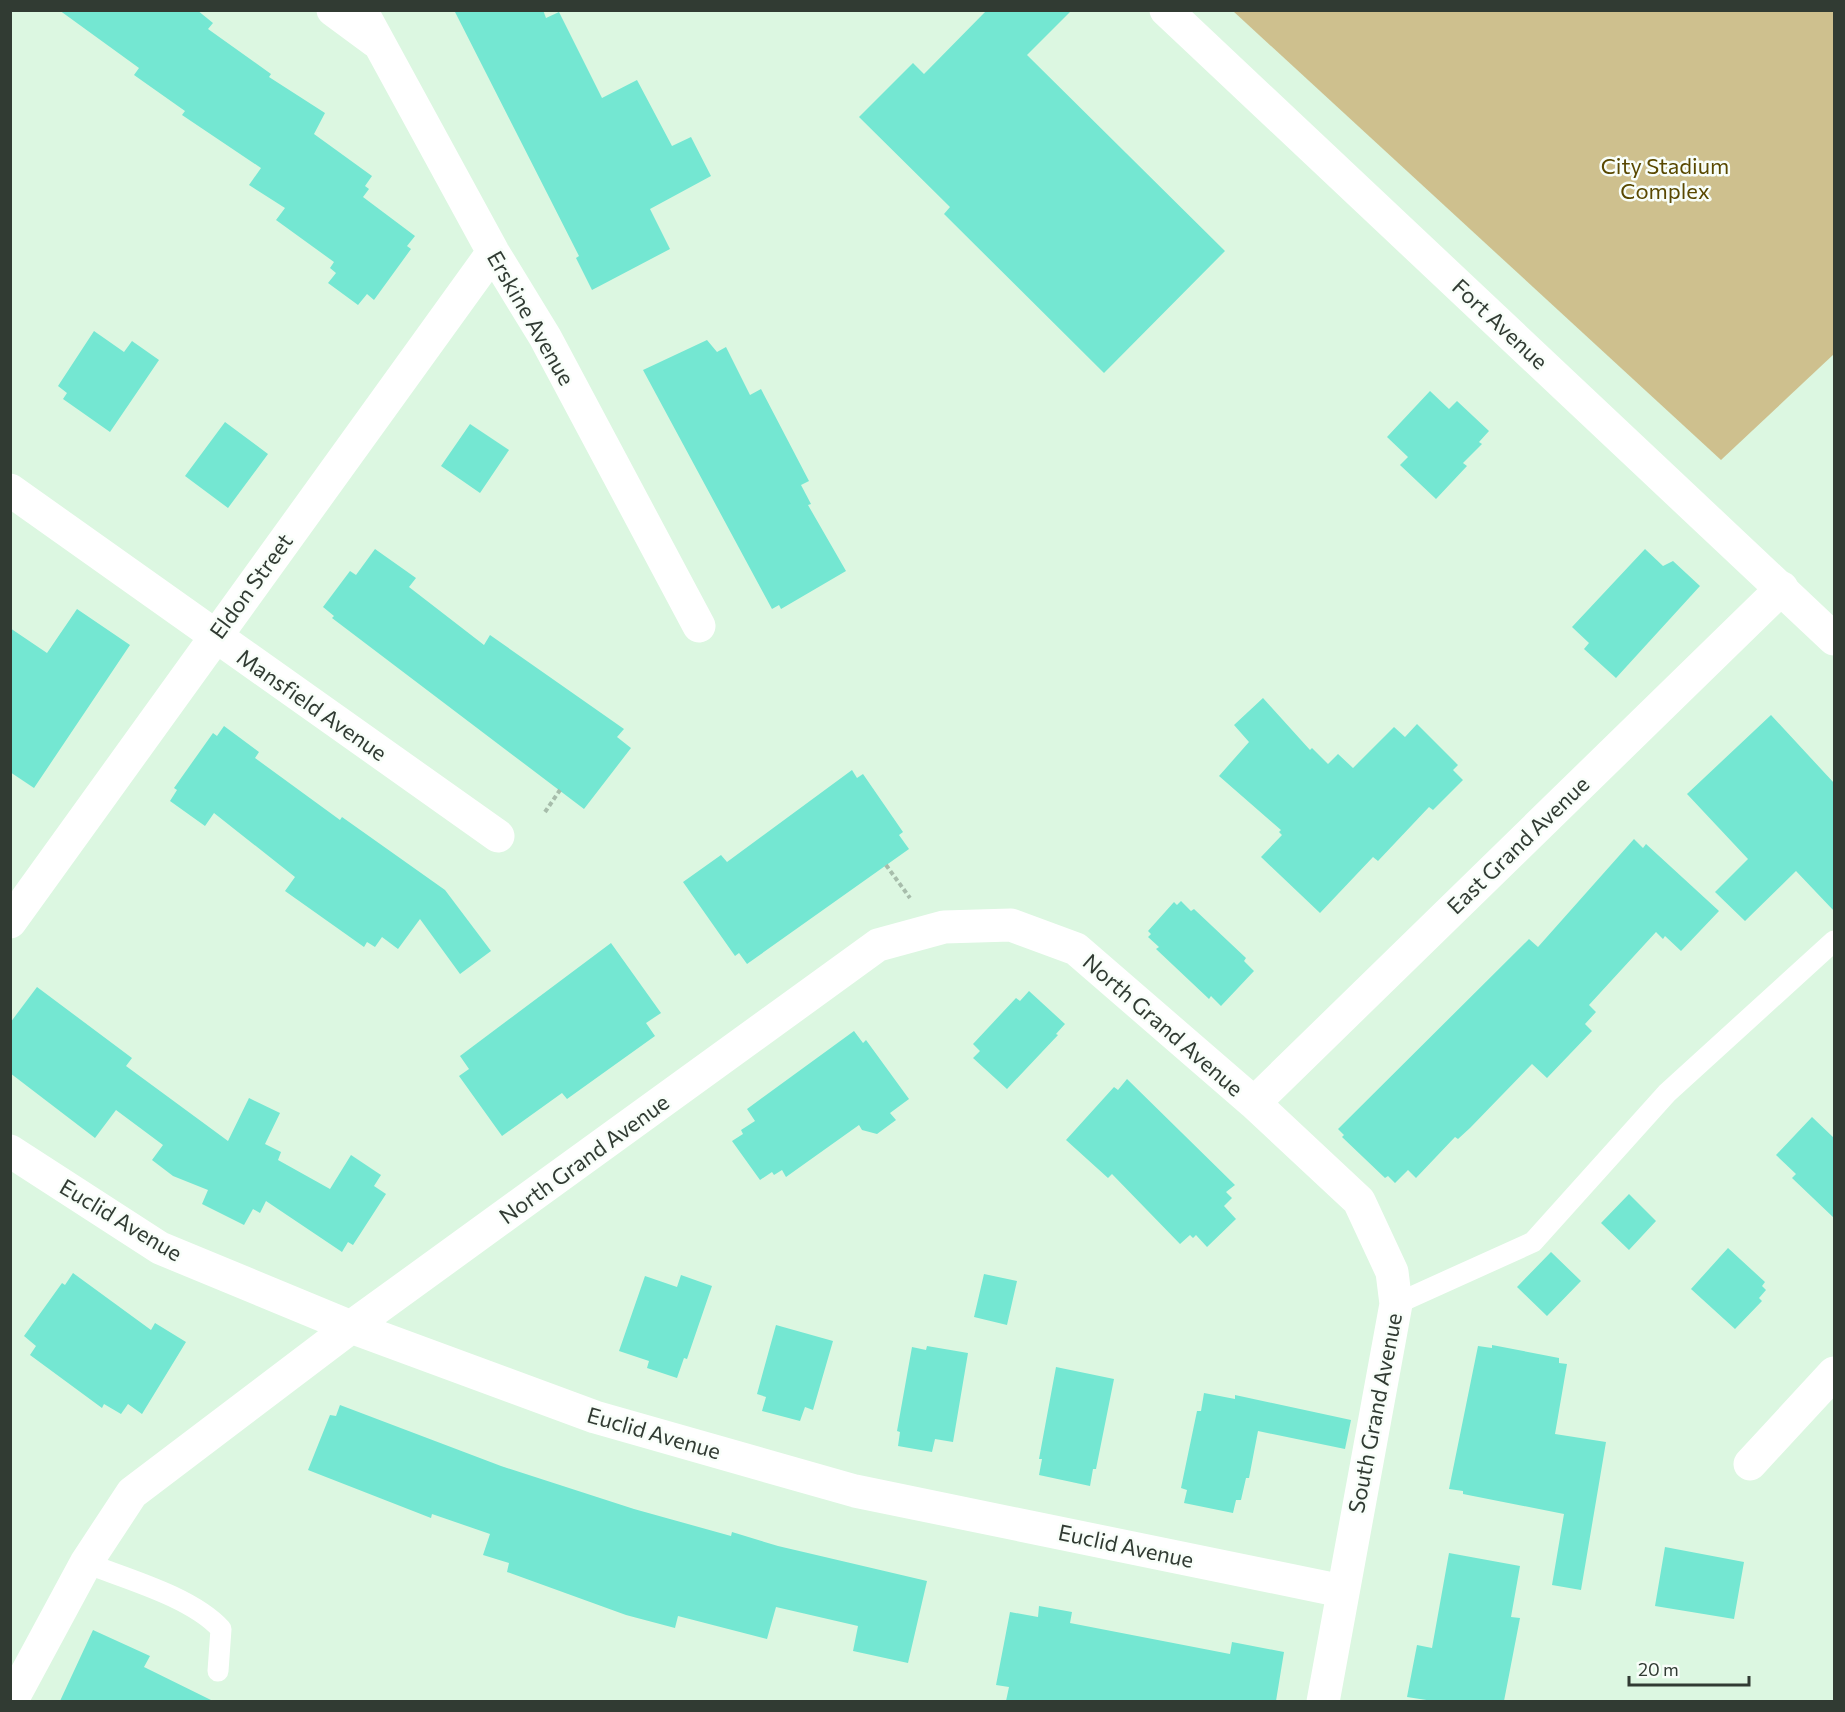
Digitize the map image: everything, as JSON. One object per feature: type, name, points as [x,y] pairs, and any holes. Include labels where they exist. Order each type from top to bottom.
[{"type":"street","points":[[333,10],[377,42]]},
{"type":"street","name":"Erskine Avenue","points":[[361,10],[493,252],[545,337],[699,626]]},
{"type":"street","name":"Fort Avenue","points":[[1166,10],[1834,639]]},
{"type":"street","name":"Eldon Street","points":[[10,921],[493,252]]},
{"type":"street","name":"Mansfield Avenue","points":[[13,496],[498,836]]},
{"type":"street","name":"East Grand Avenue","points":[[1254,1103],[1782,588]]},
{"type":"street","name":"North Grand Avenue","points":[[11,1701],[86,1563],[132,1493],[351,1327],[878,945],[944,927],[1011,925],[1076,949],[1254,1103]]},
{"type":"street","name":"South Grand Avenue","points":[[1254,1103],[1359,1201],[1392,1272],[1396,1304],[1323,1701]]},
{"type":"street","name":"Euclid Avenue","points":[[10,1151],[160,1248],[351,1327],[595,1417],[855,1491],[1342,1591]]},
{"type":"street","points":[[1750,1464],[1834,1373]]},
{"type":"lane","points":[[1396,1304],[1533,1242],[1667,1093],[1834,941]]},
{"type":"lane","points":[[86,1563],[153,1589],[209,1616],[220,1629],[218,1671]]},
{"type":"path","points":[[545,812],[560,790]]},
{"type":"path","points":[[886,865],[914,904]]},
{"type":"green space","name":"City Stadium Complex","points":[[1233,11],[1834,11],[1834,354],[1721,460]]},
{"type":"building","points":[[59,10],[197,10],[213,23],[208,29],[271,74],[269,77],[325,113],[314,134],[372,176],[365,186],[369,189],[363,197],[415,236],[407,246],[411,249],[374,300],[367,294],[358,305],[328,283],[336,273],[330,268],[334,262],[276,220],[285,208],[249,185],[261,168],[182,115],[185,111],[134,75],[139,68]]},
{"type":"building","points":[[454,10],[543,10],[546,18],[559,12],[602,98],[637,80],[672,146],[691,137],[711,176],[650,209],[670,249],[592,290],[576,258],[579,256]]},
{"type":"building","points":[[987,10],[1072,10],[1027,55],[1225,251],[1104,373],[944,214],[950,207],[859,117],[913,63],[924,74]]},
{"type":"building","points":[[94,331],[124,352],[132,341],[159,360],[110,432],[63,399],[67,393],[58,386]]},
{"type":"building","points":[[707,340],[717,352],[726,347],[750,395],[761,389],[809,481],[801,485],[811,504],[808,505],[846,571],[781,609],[779,605],[772,609],[643,370]]},
{"type":"building","points":[[1430,391],[1449,409],[1457,401],[1489,431],[1479,442],[1482,444],[1463,463],[1467,466],[1436,499],[1400,465],[1408,457],[1387,437]]},
{"type":"building","points":[[225,422],[268,454],[228,508],[185,476]]},
{"type":"building","points":[[470,424],[509,450],[480,493],[441,466]]},
{"type":"building","points":[[375,549],[416,578],[409,587],[484,645],[490,635],[624,729],[617,737],[631,748],[584,809],[332,618],[334,616],[323,607],[350,571],[356,575]]},
{"type":"building","points":[[1645,549],[1663,566],[1673,561],[1700,586],[1616,678],[1584,649],[1589,643],[1572,627]]},
{"type":"building","points":[[77,609],[130,645],[34,788],[10,772],[10,628],[47,653]]},
{"type":"building","points":[[1263,698],[1310,750],[1312,748],[1328,764],[1338,754],[1353,768],[1394,727],[1405,737],[1417,724],[1458,765],[1453,770],[1463,780],[1433,810],[1429,807],[1378,861],[1373,857],[1320,913],[1261,857],[1282,835],[1279,832],[1281,830],[1219,776],[1249,742],[1234,725]]},
{"type":"building","points":[[1771,715],[1834,783],[1834,911],[1796,871],[1745,921],[1715,892],[1748,859],[1687,794]]},
{"type":"building","points":[[224,726],[259,752],[255,758],[340,820],[342,817],[445,890],[491,951],[460,974],[420,919],[398,949],[382,937],[375,947],[367,942],[364,947],[285,891],[295,877],[214,813],[205,826],[170,801],[177,790],[174,788],[213,733],[217,736]]},
{"type":"building","points":[[852,770],[857,778],[863,774],[903,832],[899,835],[909,849],[747,964],[739,953],[735,956],[683,882],[721,855],[727,862]]},
{"type":"building","points":[[1634,839],[1643,848],[1646,844],[1719,911],[1681,951],[1665,936],[1663,939],[1656,932],[1589,1005],[1596,1012],[1585,1024],[1592,1031],[1547,1078],[1532,1064],[1470,1128],[1458,1139],[1455,1137],[1416,1178],[1408,1170],[1395,1183],[1388,1176],[1385,1178],[1342,1137],[1344,1135],[1338,1129],[1529,939],[1538,947]]},
{"type":"building","points":[[1181,901],[1191,911],[1194,909],[1246,958],[1244,961],[1254,971],[1221,1006],[1211,996],[1209,999],[1156,949],[1159,947],[1148,937],[1151,934],[1148,931],[1174,902],[1177,905]]},
{"type":"building","points":[[611,943],[661,1013],[646,1023],[655,1036],[567,1099],[562,1093],[502,1136],[459,1076],[469,1069],[460,1056]]},
{"type":"building","points":[[37,987],[132,1058],[126,1066],[228,1141],[249,1098],[280,1113],[265,1144],[281,1152],[278,1160],[330,1189],[351,1155],[381,1175],[374,1186],[386,1194],[353,1245],[348,1242],[342,1252],[266,1201],[260,1213],[253,1209],[244,1225],[202,1204],[208,1190],[173,1176],[152,1160],[163,1145],[116,1110],[95,1138],[10,1073],[10,1023]]},
{"type":"building","points":[[1029,991],[1065,1024],[1056,1034],[1058,1035],[1007,1089],[973,1058],[980,1051],[973,1044],[1016,998],[1020,1001]]},
{"type":"building","points":[[854,1031],[863,1043],[866,1040],[909,1099],[890,1113],[896,1120],[877,1134],[862,1130],[859,1125],[786,1177],[782,1170],[774,1175],[772,1172],[760,1180],[732,1141],[743,1134],[741,1130],[755,1121],[747,1109]]},
{"type":"building","points":[[1127,1079],[1235,1185],[1226,1192],[1232,1198],[1224,1206],[1236,1219],[1207,1247],[1196,1235],[1193,1238],[1190,1235],[1180,1244],[1112,1174],[1108,1178],[1066,1140],[1114,1087],[1118,1090]]},
{"type":"building","points":[[1812,1117],[1834,1138],[1834,1218],[1792,1178],[1796,1174],[1776,1155]]},
{"type":"building","points":[[1629,1194],[1656,1221],[1629,1250],[1601,1223]]},
{"type":"building","points":[[1728,1248],[1765,1282],[1762,1286],[1766,1290],[1759,1298],[1762,1301],[1735,1329],[1691,1289]]},
{"type":"building","points":[[1551,1252],[1581,1281],[1547,1316],[1517,1287]]},
{"type":"building","points":[[73,1273],[151,1330],[155,1323],[186,1342],[142,1414],[128,1404],[121,1414],[104,1404],[102,1408],[30,1355],[36,1346],[24,1336],[62,1283],[65,1285]]},
{"type":"building","points":[[984,1274],[1017,1281],[1007,1325],[974,1317]]},
{"type":"building","points":[[681,1275],[712,1286],[687,1359],[684,1358],[677,1378],[647,1368],[649,1361],[619,1351],[645,1276],[677,1287]]},
{"type":"building","points":[[776,1325],[833,1341],[813,1410],[805,1407],[800,1421],[762,1411],[766,1397],[757,1394]]},
{"type":"building","points":[[1492,1345],[1559,1358],[1559,1363],[1567,1364],[1555,1434],[1606,1442],[1581,1590],[1552,1585],[1564,1514],[1463,1494],[1463,1491],[1449,1489],[1478,1346],[1492,1348]]},
{"type":"building","points":[[927,1346],[968,1353],[953,1442],[935,1439],[932,1452],[898,1446],[900,1432],[897,1431],[912,1347],[926,1350]]},
{"type":"building","points":[[1056,1367],[1114,1379],[1096,1469],[1093,1469],[1090,1486],[1039,1475],[1042,1459],[1039,1459]]},
{"type":"building","points":[[1204,1393],[1235,1399],[1235,1395],[1351,1420],[1345,1449],[1258,1431],[1249,1478],[1246,1478],[1241,1500],[1236,1500],[1233,1513],[1184,1503],[1187,1490],[1181,1488],[1197,1411],[1201,1411]]},
{"type":"building","points":[[340,1405],[501,1466],[634,1509],[731,1536],[732,1532],[778,1546],[927,1581],[908,1663],[853,1651],[858,1626],[776,1607],[767,1639],[678,1616],[675,1628],[626,1615],[507,1572],[509,1563],[483,1555],[490,1534],[432,1514],[431,1518],[308,1470],[330,1415],[336,1416]]},
{"type":"building","points":[[1665,1547],[1744,1562],[1734,1619],[1655,1606]]},
{"type":"building","points":[[1449,1553],[1520,1566],[1511,1617],[1520,1618],[1504,1701],[1433,1701],[1407,1697],[1417,1645],[1432,1648]]},
{"type":"building","points":[[1039,1606],[1072,1612],[1070,1623],[1230,1654],[1232,1642],[1284,1652],[1276,1701],[1006,1701],[1009,1687],[996,1685],[1010,1612],[1038,1617]]},
{"type":"building","points":[[93,1630],[150,1656],[144,1667],[213,1701],[60,1701]]}]
